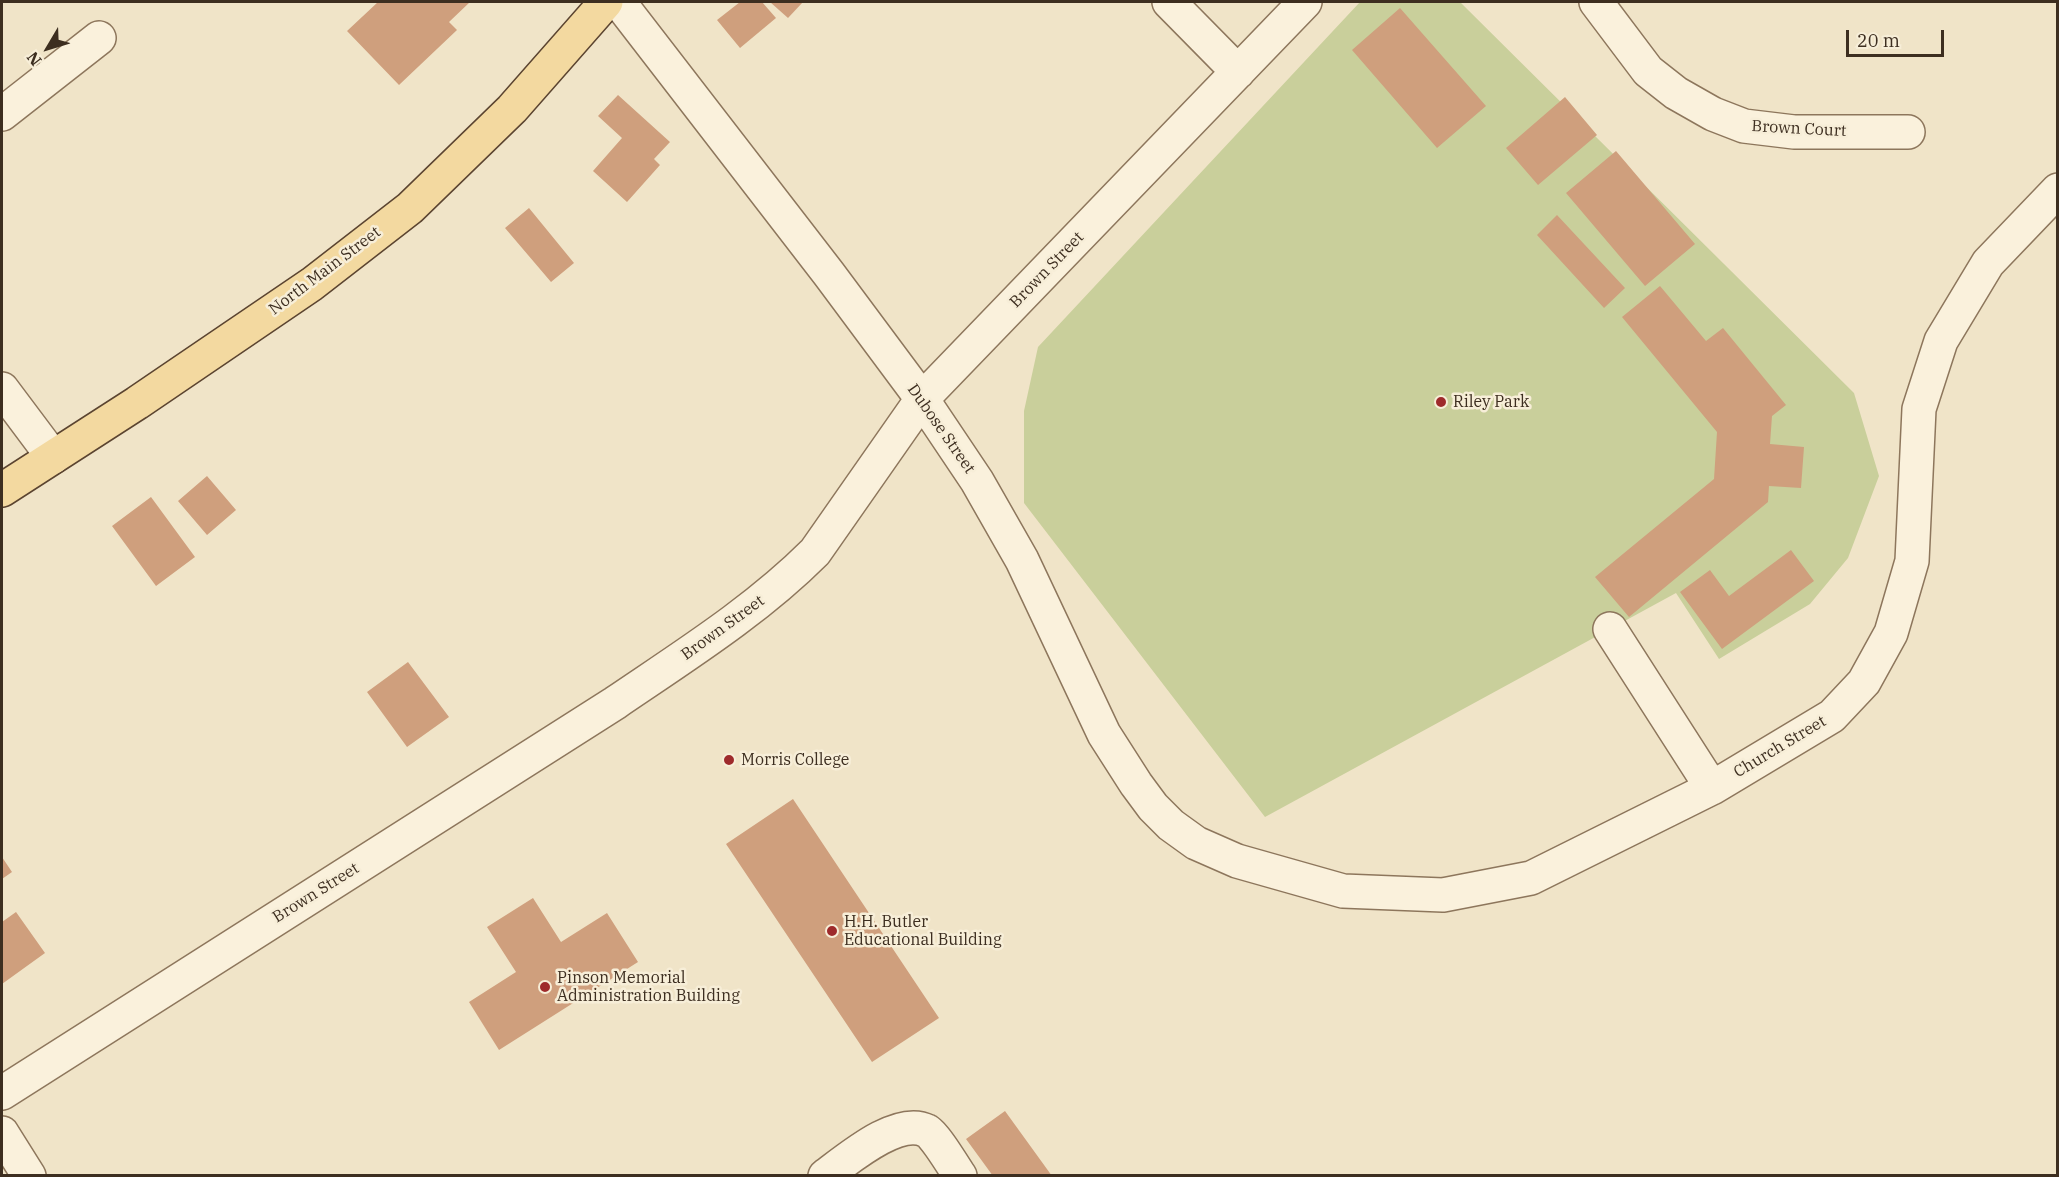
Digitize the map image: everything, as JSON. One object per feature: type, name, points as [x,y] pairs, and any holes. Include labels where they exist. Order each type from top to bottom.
[{"type":"main road","name":"North Main Street","points":[[2,490],[137,403],[312,284],[410,208],[512,109],[600,5]]},
{"type":"street","points":[[1168,2],[1238,72]]},
{"type":"street","name":"Brown Street","points":[[2,1093],[615,703],[766,597],[815,552],[922,399],[1305,2]]},
{"type":"street","name":"Brown Court","points":[[1596,2],[1648,71],[1676,93],[1713,114],[1744,126],[1794,132],[1908,132]]},
{"type":"street","name":"Dubose Street","points":[[600,5],[814,255],[922,399],[977,481],[1022,560],[1104,734],[1153,807],[1171,825],[1196,843],[1237,861]]},
{"type":"street","points":[[2,114],[99,38]]},
{"type":"street","name":"Church Street","points":[[1237,861],[1342,891],[1443,895],[1531,879],[1712,788],[1832,716],[1864,682],[1891,633],[1912,561],[1918,409],[1941,341],[1988,263],[2058,190]]},
{"type":"street","points":[[2,389],[52,456]]},
{"type":"street","points":[[1610,628],[1712,788]]},
{"type":"street","points":[[825,1176],[876,1138],[914,1127],[929,1131],[960,1176]]},
{"type":"street","points":[[2,1133],[29,1176]]},
{"type":"green space","name":"Riley Park","points":[[1360,2],[1460,2],[1854,393],[1879,476],[1848,558],[1810,604],[1719,659],[1676,593],[1265,817],[1024,503],[1024,411],[1038,347]]},
{"type":"building","points":[[378,2],[470,2],[449,22],[457,30],[399,85],[347,31]]},
{"type":"building","points":[[740,2],[762,2],[776,18],[740,48],[717,20]]},
{"type":"building","points":[[770,2],[803,2],[788,18]]},
{"type":"building","points":[[1400,8],[1486,106],[1437,148],[1352,50]]},
{"type":"building","points":[[618,95],[670,142],[654,159],[660,165],[627,202],[593,171],[622,138],[598,116]]},
{"type":"building","points":[[1565,97],[1597,135],[1538,185],[1506,148]]},
{"type":"building","points":[[1616,151],[1695,244],[1645,286],[1566,193]]},
{"type":"building","points":[[529,208],[574,263],[551,282],[505,228]]},
{"type":"building","points":[[1557,215],[1625,288],[1604,308],[1537,235]]},
{"type":"building","points":[[1660,286],[1706,341],[1723,328],[1786,405],[1772,416],[1770,444],[1804,447],[1801,488],[1769,486],[1768,502],[1629,617],[1595,577],[1714,479],[1717,432],[1622,317]]},
{"type":"building","points":[[207,476],[236,510],[207,535],[178,501]]},
{"type":"building","points":[[151,497],[195,557],[156,586],[112,526]]},
{"type":"building","points":[[1791,550],[1814,581],[1722,649],[1680,592],[1710,570],[1729,596]]},
{"type":"building","points":[[408,662],[449,717],[407,747],[367,692]]},
{"type":"building","name":"H.H. Butler Educational Building","points":[[793,799],[939,1018],[872,1062],[726,844]]},
{"type":"building","points":[[2,857],[12,872],[2,879]]},
{"type":"building","name":"Pinson Memorial Administration Building","points":[[533,898],[561,942],[607,913],[638,962],[499,1050],[469,1002],[516,972],[487,927]]},
{"type":"building","points":[[16,912],[45,953],[2,984],[2,922]]},
{"type":"building","points":[[1005,1111],[1052,1176],[993,1176],[966,1139]]},
{"type":"place","name":"Riley Park","points":[[1441,402]]},
{"type":"place","name":"Morris College","points":[[729,760]]},
{"type":"place","name":"H.H. Butler Educational Building","points":[[832,931]]},
{"type":"place","name":"Pinson Memorial Administration Building","points":[[545,987]]}]
